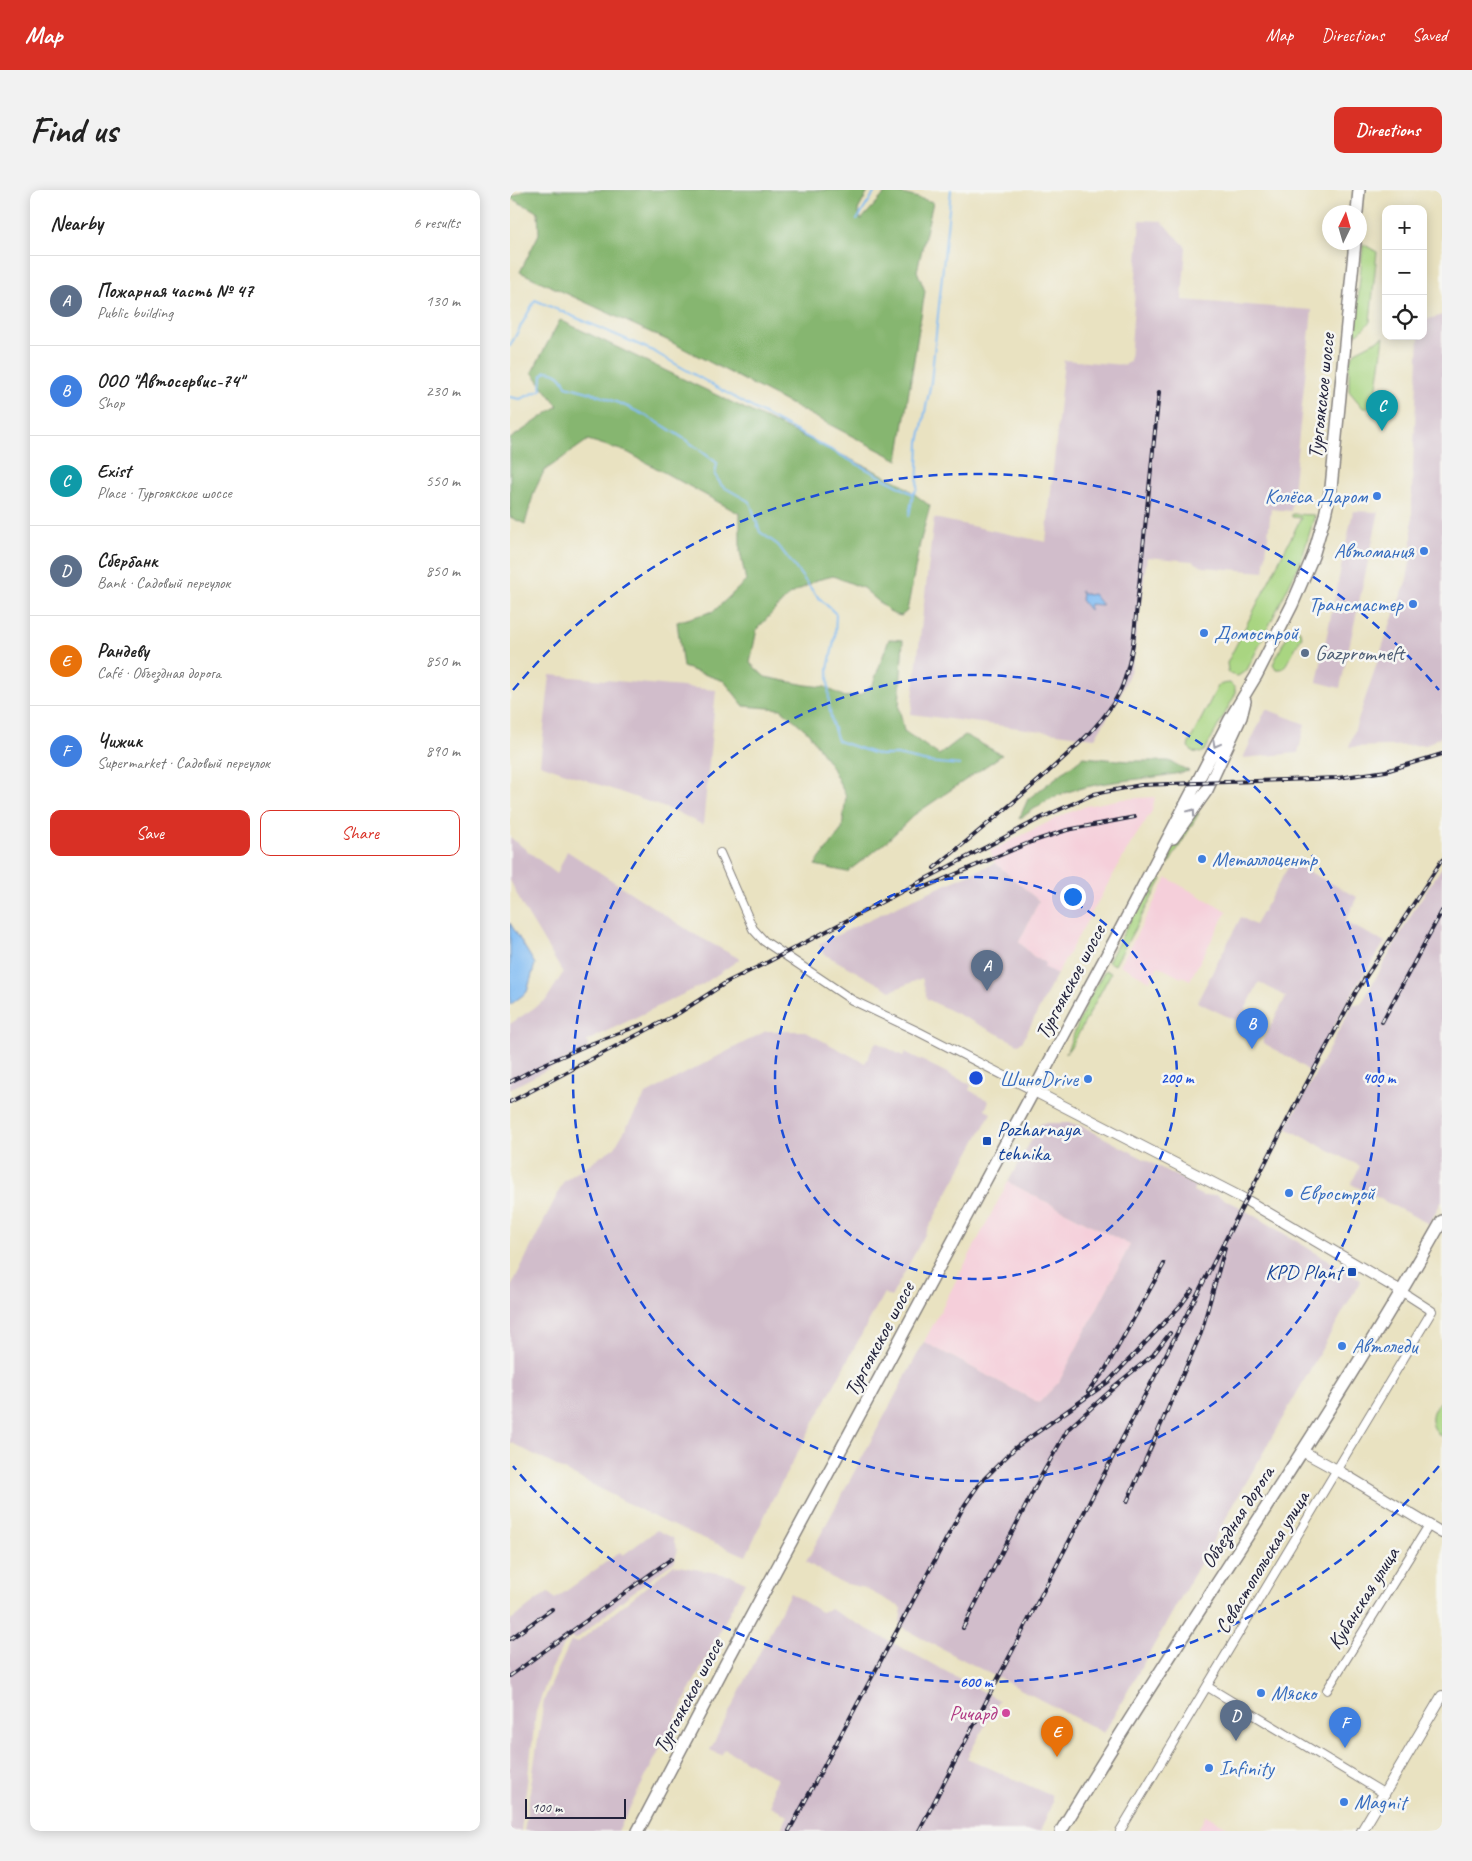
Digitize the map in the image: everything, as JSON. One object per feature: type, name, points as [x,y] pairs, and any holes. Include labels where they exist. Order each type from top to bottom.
[{"type":"main road","points":[[1358,205],[1360,190]]},
{"type":"main road","name":"Тургоякское шоссе","points":[[638,1831],[1153,866],[1207,790],[1241,717],[1250,687],[1292,606],[1313,556],[1325,515],[1333,468],[1354,250]]},
{"type":"main road","name":"Объездная дорога","points":[[1061,1831],[1110,1748],[1302,1451],[1440,1226]]},
{"type":"street","points":[[720,853],[753,929],[764,942],[852,1000],[919,1032],[1246,1200],[1401,1291]]},
{"type":"street","name":"Севастопольская улица","points":[[1120,1831],[1432,1311],[1401,1291]]},
{"type":"street","points":[[1302,1451],[1442,1533]]},
{"type":"street","name":"Кубанская улица","points":[[1327,1690],[1428,1525]]},
{"type":"street","points":[[1208,1687],[1385,1794]]},
{"type":"street","points":[[1362,1831],[1442,1696]]},
{"type":"shaded area","points":[[1140,220],[1161,221],[1186,247],[1182,300],[1312,310],[1291,511],[1271,509],[1264,572],[1203,567],[1192,561],[1147,557],[1131,669],[1119,698],[1095,738],[911,714],[934,518],[1046,542],[1064,360],[1124,365],[1130,361]]},
{"type":"shaded area","points":[[1442,315],[1442,736],[1426,745],[1349,747],[1407,579],[1412,552],[1412,488],[1419,340],[1427,340],[1427,320]]},
{"type":"shaded area","points":[[1353,511],[1379,512],[1340,688],[1317,682]]},
{"type":"shaded area","points":[[550,675],[716,690],[703,825],[677,812],[540,764]]},
{"type":"shaded area","points":[[1266,709],[1305,724],[1298,753],[1243,758]]},
{"type":"shaded area","points":[[1155,797],[1152,811],[1130,845],[1057,974],[1043,967],[1045,963],[1033,956],[1019,942],[1039,901],[995,863],[990,851],[1065,814],[1086,806],[1122,799]]},
{"type":"shaded area","points":[[510,837],[557,874],[567,851],[694,934],[740,959],[702,985],[587,1041],[588,1048],[510,1089],[510,1024],[546,1000],[563,973],[522,905],[510,880]]},
{"type":"shaded area","points":[[1291,862],[1357,897],[1345,922],[1385,942],[1356,987],[1309,1071],[1262,1042],[1286,997],[1259,982],[1239,1022],[1197,1002],[1241,917],[1255,925]]},
{"type":"shaded area","points":[[995,863],[1039,901],[1019,942],[1033,956],[1045,963],[1044,967],[1057,974],[1022,1042],[1018,1044],[927,999],[922,978],[891,991],[824,954],[819,944],[899,905]]},
{"type":"shaded area","points":[[1442,867],[1442,1201],[1429,1224],[1351,1184],[1360,1166],[1286,1128],[1353,1004],[1361,1004],[1415,908]]},
{"type":"shaded area","points":[[1167,878],[1227,911],[1190,980],[1182,976],[1181,978],[1158,966],[1150,981],[1120,965]]},
{"type":"shaded area","points":[[766,1031],[804,1031],[865,1063],[876,1042],[903,1056],[905,1052],[971,1085],[969,1090],[989,1101],[985,1110],[991,1113],[891,1297],[884,1293],[772,1500],[746,1556],[660,1520],[510,1442],[510,1289],[564,1181],[615,1147],[646,1094]]},
{"type":"shaded area","points":[[1041,1123],[1070,1123],[1082,1126],[1195,1186],[1193,1191],[1203,1196],[1216,1195],[1238,1206],[1361,1280],[1104,1733],[1001,1679],[1002,1677],[998,1678],[906,1630],[900,1623],[902,1608],[864,1588],[839,1582],[806,1562],[924,1342],[1039,1403],[1059,1382],[1130,1245],[1008,1182]]},
{"type":"shaded area","points":[[1008,1182],[1130,1245],[1059,1382],[1039,1403],[924,1342]]},
{"type":"shaded area","points":[[657,1530],[673,1538],[677,1550],[675,1561],[628,1596],[575,1640],[571,1636],[550,1672],[536,1712],[521,1831],[510,1831],[510,1621],[548,1592],[555,1599],[620,1552],[623,1555]]},
{"type":"shaded area","points":[[673,1565],[733,1576],[745,1582],[618,1831],[524,1831],[544,1700],[571,1641],[577,1643]]},
{"type":"shaded area","points":[[790,1593],[821,1612],[830,1609],[999,1700],[967,1758],[1052,1796],[1052,1803],[1041,1831],[780,1831],[788,1816],[771,1807],[773,1787],[777,1779],[725,1749],[721,1755],[710,1750]]},
{"type":"shaded area","points":[[1206,1815],[1234,1831],[1197,1831]]},
{"type":"green space","points":[[525,190],[869,190],[858,210],[861,220],[888,190],[933,202],[917,271],[925,291],[898,460],[669,341],[520,272],[539,234],[538,212],[510,198]]},
{"type":"green space","points":[[1367,246],[1377,252],[1370,322],[1358,334],[1355,333],[1362,250],[1367,250]]},
{"type":"green space","points":[[560,320],[900,483],[930,506],[920,543],[907,611],[901,616],[893,614],[863,588],[833,576],[817,580],[788,596],[757,629],[750,663],[765,677],[825,687],[845,697],[860,695],[873,684],[889,639],[903,640],[899,707],[904,731],[939,755],[965,735],[1002,755],[914,815],[885,843],[847,872],[815,865],[842,829],[846,796],[831,766],[808,732],[781,709],[744,706],[724,681],[683,667],[677,622],[714,611],[746,581],[740,551],[740,514],[627,452],[588,440],[544,471],[534,492],[525,524],[510,517],[510,439],[558,406],[532,372]]},
{"type":"green space","points":[[1382,338],[1384,340],[1374,408],[1363,408],[1349,391],[1349,362],[1355,352]]},
{"type":"green space","points":[[1292,514],[1315,515],[1301,561],[1247,670],[1238,676],[1232,675],[1228,671],[1227,663],[1301,518],[1292,517]]},
{"type":"green space","points":[[1298,628],[1302,636],[1287,663],[1282,669],[1276,669],[1273,664],[1290,630]]},
{"type":"green space","points":[[1230,683],[1235,688],[1235,695],[1205,750],[1201,753],[1193,752],[1188,747],[1189,743],[1218,686]]},
{"type":"green space","points":[[1083,757],[1129,761],[1169,761],[1189,771],[1075,790],[1049,800],[1019,819],[1028,799]]},
{"type":"green space","points":[[1199,813],[1168,865],[1165,860],[1195,814]]},
{"type":"green space","points":[[1162,879],[1115,965],[1108,962],[1151,882]]},
{"type":"green space","points":[[1105,970],[1111,973],[1073,1044],[1066,1053],[1088,1000]]},
{"type":"green space","points":[[1442,1401],[1442,1437],[1435,1429],[1432,1414],[1437,1405]]},
{"type":"water","points":[[1080,591],[1088,595],[1093,594],[1102,605],[1090,604],[1089,610],[1081,600],[1082,594]]},
{"type":"water","points":[[510,923],[535,964],[527,992],[510,1005]]},
{"type":"waterway","points":[[857,220],[876,190]]},
{"type":"waterway","points":[[913,494],[917,489],[919,442],[931,382],[951,190]]},
{"type":"waterway","points":[[510,346],[535,300],[651,350],[762,413],[913,494],[909,516]]},
{"type":"waterway","points":[[510,397],[520,399],[541,390],[542,375],[546,371],[553,372],[561,377],[566,386],[608,399],[646,416],[682,437],[717,463],[715,475],[722,486],[750,502],[760,532],[778,545],[816,595],[836,614],[835,637],[828,669],[829,706],[838,741],[879,755],[897,755],[928,762],[960,765]]},
{"type":"railway","points":[[934,868],[1078,745],[1106,714],[1120,691],[1133,644],[1159,392]]},
{"type":"railway","points":[[510,1102],[679,1013],[727,982],[1041,818],[1094,794],[1141,785],[1338,778],[1386,771],[1442,754]]},
{"type":"railway","points":[[911,893],[1031,842],[1067,830],[1135,817]]},
{"type":"railway","points":[[919,1831],[1303,1090],[1356,992],[1442,860]]},
{"type":"railway","points":[[1382,1022],[1442,911]]},
{"type":"railway","points":[[510,1082],[585,1046],[643,1024]]},
{"type":"railway","points":[[1127,1502],[1201,1333],[1225,1248]]},
{"type":"railway","points":[[1088,1392],[1105,1370],[1164,1264]]},
{"type":"railway","points":[[789,1831],[964,1506],[979,1484],[1015,1448],[1108,1382],[1181,1305],[1192,1290]]},
{"type":"railway","points":[[1112,1388],[1153,1355],[1170,1333]]},
{"type":"railway","points":[[963,1628],[1040,1478],[1068,1429],[1118,1384]]},
{"type":"railway","points":[[510,1676],[671,1559]]},
{"type":"railway","points":[[510,1639],[552,1609]]},
{"type":"place","name":"Exist","points":[[1382,431]]},
{"type":"place","name":"Колёса Даром","points":[[1377,496]]},
{"type":"place","name":"Автомания","points":[[1424,551]]},
{"type":"place","name":"Трансмастер","points":[[1413,604]]},
{"type":"place","name":"Домострой","points":[[1204,633]]},
{"type":"place","name":"Gazpromneft","points":[[1305,653]]},
{"type":"place","name":"Металлоцентр","points":[[1202,859]]},
{"type":"place","name":"Пожарная часть № 47","points":[[987,991]]},
{"type":"place","name":"ООО \"Автосервис-74\"","points":[[1252,1049]]},
{"type":"place","name":"ШиноDrive","points":[[1088,1079]]},
{"type":"place","name":"Pozharnaya tehnika","points":[[987,1141]]},
{"type":"place","name":"Еврострой","points":[[1289,1193]]},
{"type":"place","name":"KPD Plant","points":[[1352,1272]]},
{"type":"place","name":"Автоледи","points":[[1342,1346]]},
{"type":"place","name":"Мяско","points":[[1261,1693]]},
{"type":"place","name":"Ричард","points":[[1006,1713]]},
{"type":"place","name":"Сбербанк","points":[[1236,1741]]},
{"type":"place","name":"Чижик","points":[[1345,1748]]},
{"type":"place","name":"Рандеву","points":[[1057,1757]]},
{"type":"place","name":"Infinity","points":[[1209,1768]]},
{"type":"place","name":"Magnit","points":[[1344,1802]]}]
